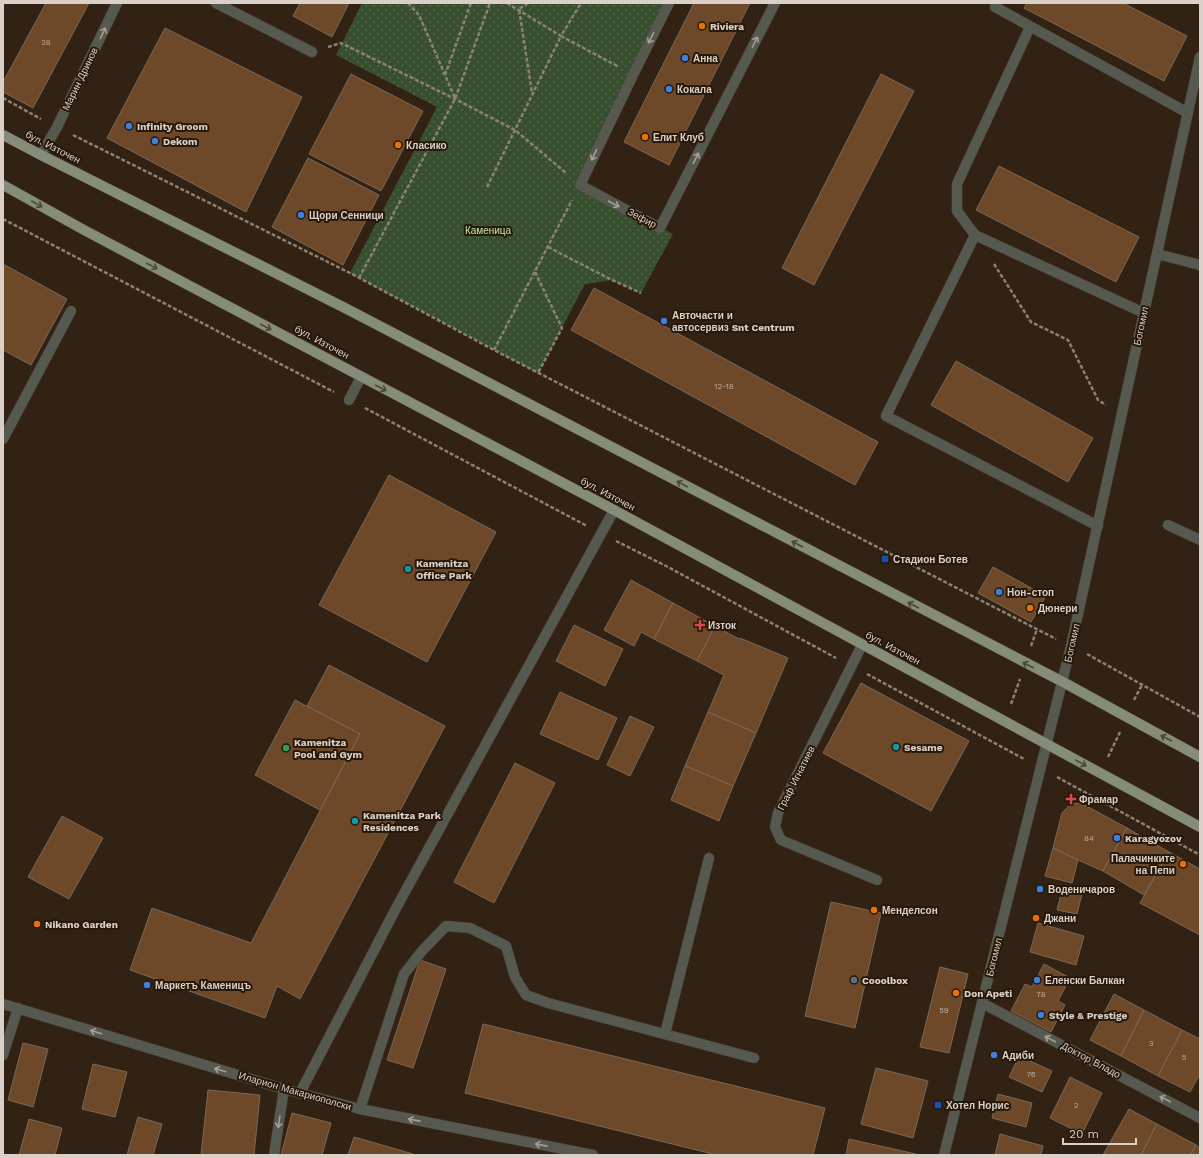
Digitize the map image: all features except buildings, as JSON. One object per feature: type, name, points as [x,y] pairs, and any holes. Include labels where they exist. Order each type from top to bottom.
[{"type":"main road","name":"бул. Източен","points":[[3,135],[345,308],[1063,682],[1200,757]]},
{"type":"main road","name":"бул. Източен","points":[[3,185],[84,230],[614,510],[1200,827]]},
{"type":"street","name":"Марин Дринов","points":[[41,155],[57,127],[117,3]]},
{"type":"street","points":[[216,3],[312,52]]},
{"type":"street","points":[[580,185],[669,3]]},
{"type":"street","name":"Зефир","points":[[580,185],[660,228],[775,3]]},
{"type":"street","points":[[998,3],[995,7],[1188,113]]},
{"type":"street","points":[[1030,27],[957,184],[957,211],[975,235],[1144,313]]},
{"type":"street","name":"Богомил","points":[[944,1155],[1063,682],[1200,57]]},
{"type":"street","points":[[975,235],[886,416],[1098,526]]},
{"type":"street","points":[[1157,254],[1200,265]]},
{"type":"street","points":[[3,439],[71,311]]},
{"type":"street","points":[[350,400],[361,377]]},
{"type":"street","points":[[300,1094],[394,912],[614,510]]},
{"type":"street","points":[[1168,525],[1200,540]]},
{"type":"street","name":"Граф Игнатиев","points":[[862,645],[778,813],[775,827],[781,840],[877,880]]},
{"type":"street","points":[[665,1034],[709,858]]},
{"type":"street","points":[[360,1109],[404,974],[422,951],[446,926],[470,928],[506,946],[514,977],[526,995],[548,1003],[754,1058]]},
{"type":"street","name":"Доктор Владо","points":[[982,1003],[1200,1118]]},
{"type":"street","name":"Иларион Макариополски","points":[[3,1004],[300,1094],[360,1109],[593,1155]]},
{"type":"street","points":[[3,1055],[18,1008]]},
{"type":"street","points":[[274,1155],[284,1089]]},
{"type":"path","points":[[408,3],[419,15],[455,99]]},
{"type":"path","points":[[445,75],[471,3]]},
{"type":"path","points":[[359,278],[455,99],[490,3]]},
{"type":"path","points":[[507,3],[562,36],[633,74]]},
{"type":"path","points":[[519,9],[528,3]]},
{"type":"path","points":[[487,187],[562,36],[581,3]]},
{"type":"path","points":[[519,9],[533,94]]},
{"type":"path","points":[[341,43],[515,130],[580,185],[494,350]]},
{"type":"path","points":[[3,98],[57,127],[359,278],[538,373],[1037,630],[1056,638]]},
{"type":"path","points":[[3,219],[666,566],[1025,760]]},
{"type":"path","points":[[548,246],[612,280],[642,293]]},
{"type":"path","points":[[993,262],[1031,322],[1068,340],[1098,400],[1122,415]]},
{"type":"path","points":[[535,271],[562,328],[538,373]]},
{"type":"path","points":[[996,744],[1037,630]]},
{"type":"path","points":[[1094,658],[1200,717]]},
{"type":"path","points":[[1091,796],[1142,684]]},
{"type":"path","points":[[1076,788],[1200,855]]},
{"type":"green space","name":"Каменица","points":[[362,3],[671,3],[580,185],[673,234],[641,293],[612,280],[585,284],[538,373],[350,273],[437,107],[336,55]]},
{"type":"place","name":"Riviera","points":[[702,26]]},
{"type":"place","name":"Анна","points":[[685,58]]},
{"type":"place","name":"Кокала","points":[[669,89]]},
{"type":"place","name":"Infinity Groom","points":[[129,126]]},
{"type":"place","name":"Елит Клуб","points":[[645,137]]},
{"type":"place","name":"Dekom","points":[[155,141]]},
{"type":"place","name":"Класико","points":[[398,145]]},
{"type":"place","name":"Щори Сенници","points":[[301,215]]},
{"type":"place","name":"Авточасти и автосервиз Snt Centrum","points":[[664,321]]},
{"type":"place","name":"Стадион Ботев","points":[[885,559]]},
{"type":"place","name":"Kamenitza Office Park","points":[[408,569]]},
{"type":"place","name":"Нон-стоп","points":[[999,592]]},
{"type":"place","name":"Дюнери","points":[[1030,608]]},
{"type":"place","name":"Изток","points":[[700,625]]},
{"type":"place","name":"Sesame","points":[[896,747]]},
{"type":"place","name":"Kamenitza Pool and Gym","points":[[286,748]]},
{"type":"place","name":"Фрамар","points":[[1071,799]]},
{"type":"place","name":"Kamenitza Park Residences","points":[[355,821]]},
{"type":"place","name":"Karagyozov","points":[[1117,838]]},
{"type":"place","name":"Палачинките на Пепи","points":[[1183,864]]},
{"type":"place","name":"Воденичаров","points":[[1040,889]]},
{"type":"place","name":"Менделсон","points":[[874,910]]},
{"type":"place","name":"Джани","points":[[1036,918]]},
{"type":"place","name":"Nikano Garden","points":[[37,924]]},
{"type":"place","name":"Cooolbox","points":[[854,980]]},
{"type":"place","name":"Еленски Балкан","points":[[1037,980]]},
{"type":"place","name":"Маркетъ Каменицъ","points":[[147,985]]},
{"type":"place","name":"Don Apeti","points":[[956,993]]},
{"type":"place","name":"Style & Prestige","points":[[1041,1015]]},
{"type":"place","name":"Адиби","points":[[994,1055]]},
{"type":"place","name":"Хотел Норис","points":[[938,1105]]}]
